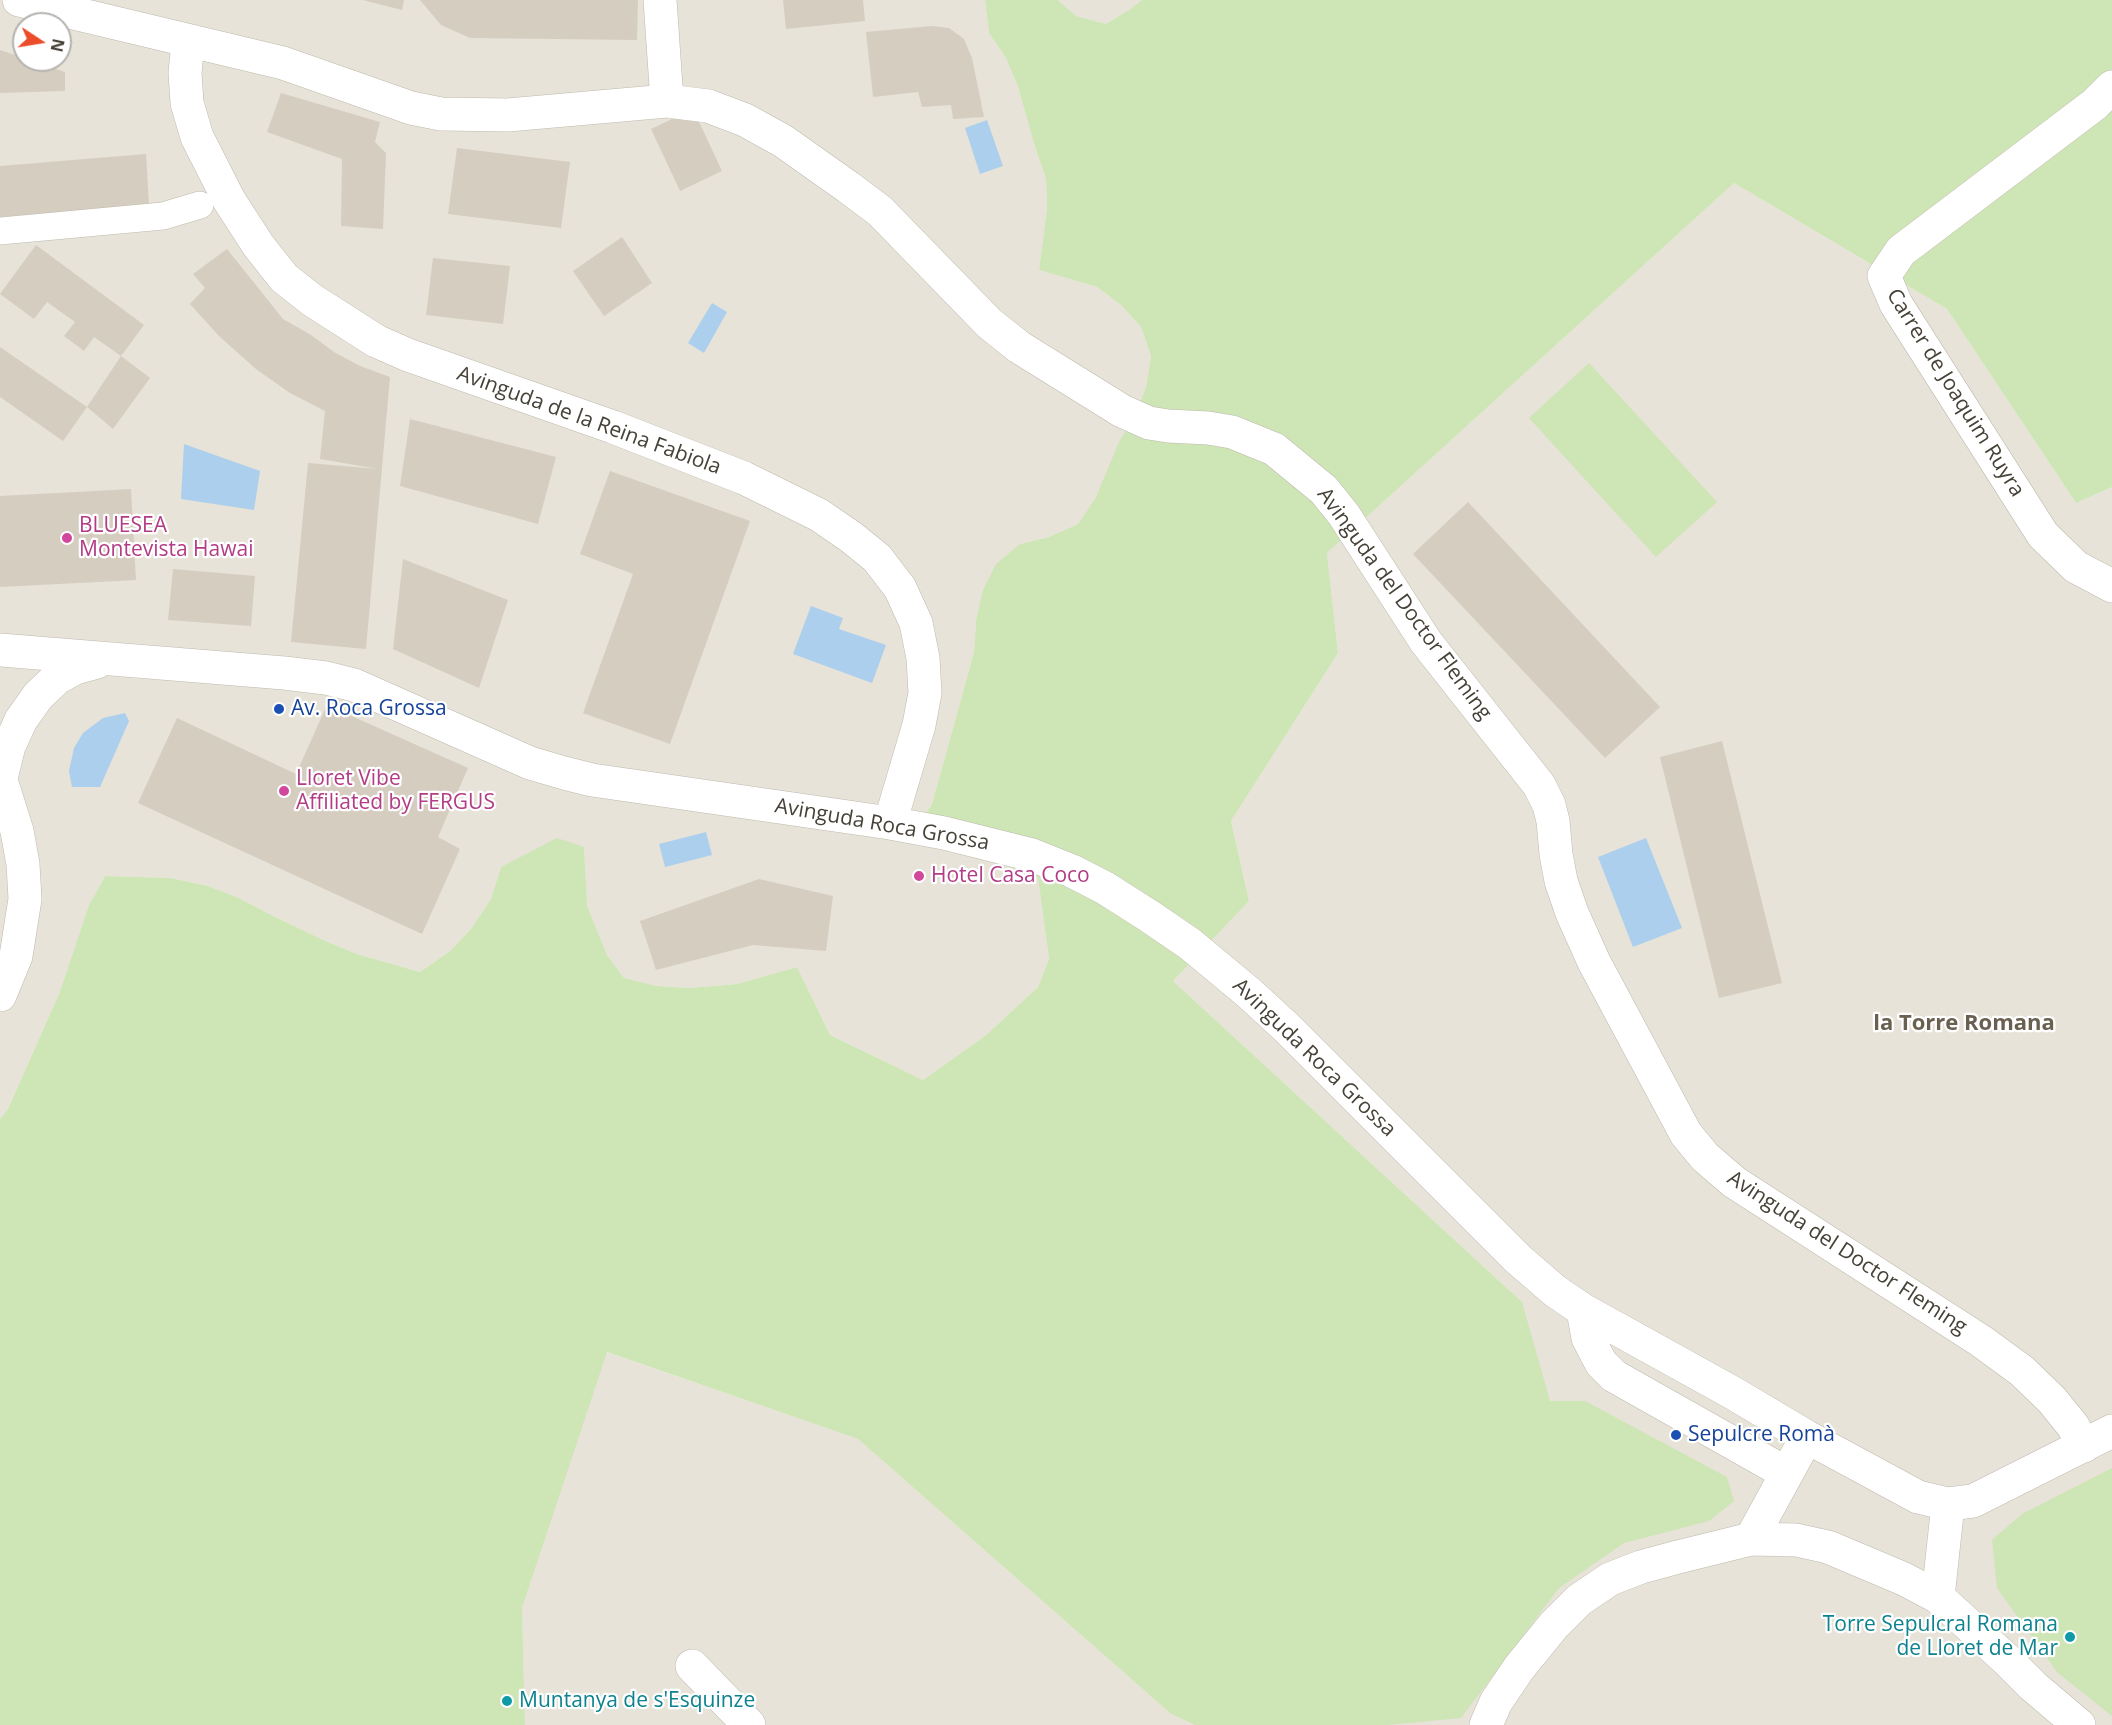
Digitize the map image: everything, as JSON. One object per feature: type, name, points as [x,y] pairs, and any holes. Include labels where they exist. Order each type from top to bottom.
[{"type":"street","name":"Avinguda del Doctor Fleming","points":[[19,0],[283,63],[411,108],[441,114],[508,115],[667,101],[708,106],[745,120],[783,141],[880,211],[989,323],[1019,347],[1122,411],[1149,423],[1208,428],[1250,438],[1274,448],[1324,490],[1344,515],[1426,642],[1539,785],[1549,805],[1561,881],[1572,913],[1594,962],[1686,1134],[1706,1157],[1734,1182],[1981,1341],[2022,1371],[2059,1408],[2073,1426],[2098,1438]]},
{"type":"street","points":[[660,0],[667,101]]},
{"type":"street","name":"Avinguda de la Reina Fabiola","points":[[188,40],[185,73],[187,103],[197,137],[229,200],[258,245],[284,278],[312,300],[376,340],[408,356],[614,427],[744,478],[819,515],[877,558],[900,588],[916,623],[923,658],[925,693],[919,725],[890,824]]},
{"type":"street","name":"Carrer de Joaquim Ruyra","points":[[2112,87],[2095,104],[1901,251],[1884,276],[1896,304],[2043,535],[2076,567],[2112,586]]},
{"type":"street","points":[[0,231],[163,216],[200,205]]},
{"type":"street","name":"Avinguda Roca Grossa","points":[[0,650],[326,678],[354,686],[521,759],[564,773],[592,780],[944,833],[1032,855],[1072,871],[1105,888],[1190,944],[1249,993],[1287,1028],[1518,1259],[1555,1291],[1583,1310],[1807,1437],[1918,1497],[1948,1504],[1973,1500],[2098,1438]]},
{"type":"street","name":"Avinguda Roca Grossa","points":[[0,995],[16,956],[25,899],[23,864],[17,831],[0,777],[9,746],[38,696],[57,678],[75,668],[105,659]]},
{"type":"street","points":[[1583,1310],[1588,1338],[1601,1363],[1614,1376],[1786,1473]]},
{"type":"street","points":[[1751,1539],[1807,1437]]},
{"type":"street","points":[[1938,1597],[1948,1504]]},
{"type":"street","points":[[1486,1725],[1496,1702],[1519,1668],[1554,1625],[1579,1600],[1610,1579],[1641,1567],[1751,1539],[1796,1540],[1828,1546],[1904,1579],[1938,1597],[2032,1686],[2079,1725]]},
{"type":"street","points":[[692,1666],[749,1725]]},
{"type":"shaded area","points":[[0,0],[985,0],[989,33],[1006,58],[1018,87],[1046,179],[1047,208],[1039,270],[1097,287],[1121,305],[1141,327],[1151,356],[1146,387],[1135,416],[1096,497],[1078,524],[1049,537],[1020,544],[976,621],[974,652],[932,804],[916,829],[1038,878],[1049,959],[1038,987],[985,1036],[923,1080],[830,1035],[797,967],[737,984],[689,988],[657,986],[624,978],[607,955],[586,906],[584,847],[501,867],[491,899],[471,929],[450,951],[420,972],[357,954],[239,898],[208,886],[171,878],[105,876],[89,905],[59,994],[8,1109],[0,1119]]},
{"type":"shaded area","points":[[1058,0],[1142,0],[1106,24],[1076,16]]},
{"type":"shaded area","points":[[1734,183],[1947,309],[2076,503],[2112,487],[2112,1725],[525,1725],[522,1608],[606,1352],[858,1439],[1170,1713],[1522,1302],[1173,981],[1249,901],[1231,821],[1338,653],[1327,553]]},
{"type":"green space","points":[[985,0],[1058,0],[1076,16],[1106,24],[1142,0],[2112,0],[2112,487],[2076,503],[1947,309],[1734,183],[1327,553],[1338,653],[1231,821],[1249,901],[1173,981],[1522,1302],[1550,1401],[1585,1401],[1727,1477],[1734,1501],[1709,1521],[1624,1543],[1559,1588],[1461,1718],[1388,1725],[1195,1725],[1170,1713],[858,1439],[607,1352],[522,1608],[525,1725],[0,1725],[0,1119],[8,1109],[59,994],[89,905],[105,876],[171,878],[208,886],[239,898],[357,954],[420,972],[450,951],[471,929],[491,899],[501,867],[557,838],[584,847],[587,906],[607,955],[624,978],[657,986],[689,988],[737,984],[797,967],[830,1035],[923,1080],[985,1036],[1038,987],[1049,959],[1038,878],[915,830],[932,804],[974,652],[976,621],[983,590],[996,564],[1020,544],[1049,537],[1078,524],[1096,497],[1119,442],[1135,416],[1146,387],[1151,356],[1141,327],[1121,305],[1097,287],[1039,270],[1047,208],[1046,179],[1018,87],[1006,58],[989,33]]},
{"type":"green space","points":[[1589,363],[1717,502],[1656,557],[1529,418]]},
{"type":"green space","points":[[2112,1468],[2112,1716],[2057,1672],[1997,1588],[1992,1540],[2022,1514]]},
{"type":"water","points":[[987,120],[1003,166],[980,174],[965,128]]},
{"type":"water","points":[[712,303],[727,312],[704,353],[688,343]]},
{"type":"water","points":[[184,444],[260,471],[254,510],[181,499]]},
{"type":"water","points":[[811,606],[843,618],[839,629],[886,645],[872,683],[793,654]]},
{"type":"water","points":[[125,713],[129,721],[100,787],[72,787],[69,771],[74,748],[83,733],[103,718]]},
{"type":"water","points":[[706,832],[712,855],[665,867],[659,844]]},
{"type":"water","points":[[1646,838],[1682,928],[1633,947],[1598,857]]},
{"type":"building","points":[[363,0],[404,0],[402,10]]},
{"type":"building","points":[[420,0],[638,0],[637,40],[470,38],[441,25]]},
{"type":"building","points":[[783,0],[863,0],[865,21],[786,29]]},
{"type":"building","points":[[932,26],[949,28],[964,39],[972,58],[984,117],[953,119],[951,105],[922,107],[918,92],[873,97],[866,32]]},
{"type":"building","points":[[0,50],[12,54],[12,72],[65,72],[65,91],[0,93]]},
{"type":"building","points":[[281,93],[380,122],[375,142],[386,153],[383,229],[341,226],[342,159],[267,132]]},
{"type":"building","points":[[693,109],[722,171],[680,191],[651,129]]},
{"type":"building","points":[[457,148],[570,162],[561,228],[448,214]]},
{"type":"building","points":[[146,154],[149,205],[0,217],[0,166]]},
{"type":"building","points":[[622,237],[652,283],[604,316],[573,271]]},
{"type":"building","points":[[36,245],[144,325],[121,356],[94,337],[84,351],[64,336],[75,322],[47,302],[34,319],[0,294]]},
{"type":"building","points":[[227,249],[283,319],[334,352],[360,366],[390,377],[366,649],[291,642],[308,463],[378,469],[320,459],[325,411],[290,393],[256,369],[219,336],[190,304],[205,288],[193,274]]},
{"type":"building","points":[[433,258],[510,266],[503,324],[426,315]]},
{"type":"building","points":[[0,347],[87,407],[63,441],[0,397]]},
{"type":"building","points":[[121,356],[150,378],[113,429],[87,407]]},
{"type":"building","points":[[410,419],[556,457],[538,524],[400,486]]},
{"type":"building","points":[[610,471],[750,521],[670,744],[583,713],[633,574],[580,554]]},
{"type":"building","name":"BLUESEA Montevista Hawai","points":[[131,489],[136,580],[0,587],[0,496]]},
{"type":"building","points":[[1468,502],[1660,707],[1605,758],[1413,554]]},
{"type":"building","points":[[403,559],[508,600],[479,688],[393,649]]},
{"type":"building","points":[[173,569],[255,576],[251,626],[168,620]]},
{"type":"building","points":[[327,705],[468,768],[438,837],[460,849],[422,934],[138,803],[177,718],[296,774]]},
{"type":"building","points":[[1722,741],[1782,983],[1719,998],[1660,757]]},
{"type":"building","points":[[759,879],[833,896],[826,951],[753,945],[656,970],[640,921]]},
{"type":"place","name":"BLUESEA Montevista Hawai","points":[[67,538]]},
{"type":"place","name":"Av. Roca Grossa","points":[[279,709]]},
{"type":"place","name":"Lloret Vibe Affiliated by FERGUS","points":[[284,791]]},
{"type":"place","name":"Hotel Casa Coco","points":[[919,876]]},
{"type":"place","name":"Sepulcre Romà","points":[[1676,1435]]},
{"type":"place","name":"Torre Sepulcral Romana de Lloret de Mar","points":[[2070,1637]]},
{"type":"place","name":"Muntanya de s'Esquinze","points":[[507,1701]]},
{"type":"district","name":"la Torre Romana","points":[[1964,1024]]}]
